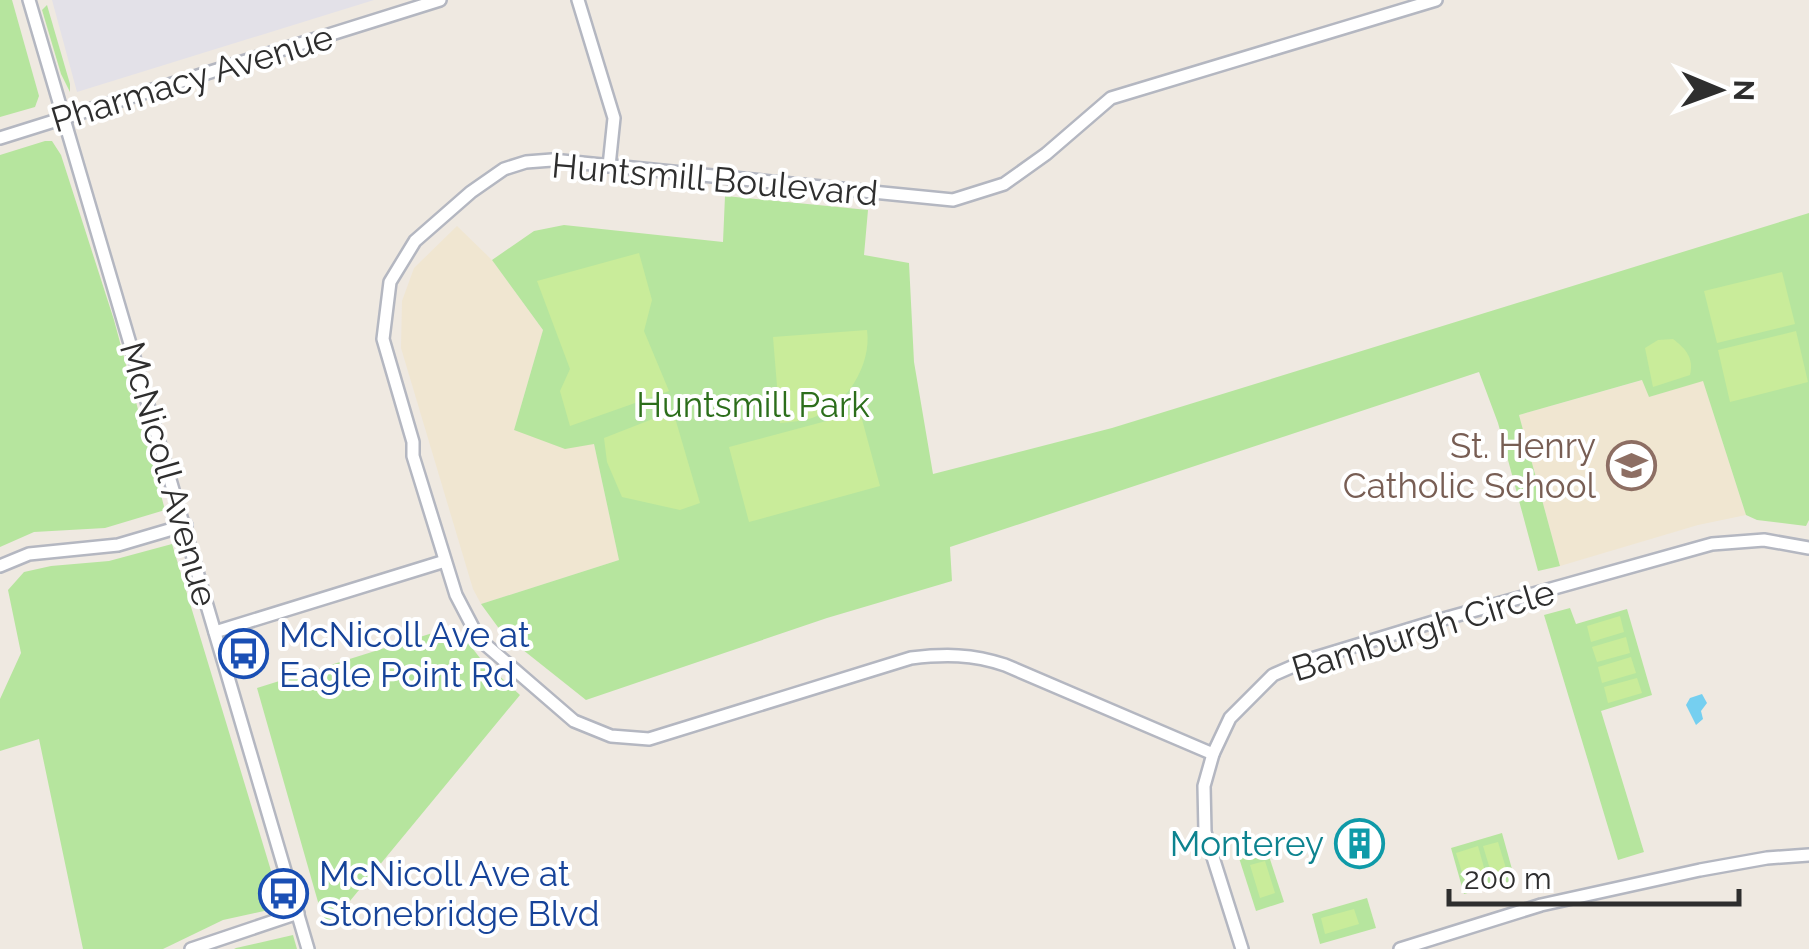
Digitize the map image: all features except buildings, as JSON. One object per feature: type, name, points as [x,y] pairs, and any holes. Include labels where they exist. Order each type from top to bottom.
[{"type":"street","name":"McNicoll Avenue","points":[[30,0],[308,949]]},
{"type":"street","name":"Pharmacy Avenue","points":[[0,138],[440,0]]},
{"type":"street","points":[[578,0],[614,118],[609,166]]},
{"type":"street","name":"Huntsmill Boulevard","points":[[1213,754],[1004,664],[946,654],[911,658],[649,739],[604,734],[574,722],[483,644],[464,616],[412,456],[412,442],[383,339],[390,282],[415,241],[500,171],[526,162],[552,160],[927,199],[965,198],[1004,184],[1111,98],[1382,10],[1436,0]]},
{"type":"street","points":[[0,566],[29,554],[118,545],[186,525]]},
{"type":"street","name":"Bamburgh Circle","points":[[1242,949],[1205,832],[1204,786],[1213,754],[1230,718],[1274,676],[1305,661],[1712,544],[1764,540],[1809,548]]},
{"type":"street","points":[[214,632],[446,561]]},
{"type":"street","points":[[1400,949],[1541,906],[1700,870],[1809,855]]},
{"type":"street","points":[[190,949],[298,912]]},
{"type":"shaded area","points":[[52,0],[374,0],[77,92]]},
{"type":"shaded area","points":[[457,226],[492,260],[543,330],[514,430],[594,444],[619,560],[481,604],[473,589],[401,348],[402,301],[414,268]]},
{"type":"shaded area","name":"St. Henry Catholic School","points":[[1643,380],[1649,397],[1703,380],[1746,515],[1698,525],[1560,566],[1519,415]]},
{"type":"green space","points":[[0,0],[12,0],[39,96],[35,107],[0,117]]},
{"type":"green space","points":[[47,5],[70,84],[70,92],[42,10]]},
{"type":"green space","points":[[52,141],[61,155],[114,320],[165,510],[105,528],[34,532],[0,547],[0,155]]},
{"type":"green space","name":"Huntsmill Park","points":[[725,196],[868,210],[864,255],[909,263],[914,362],[933,474],[1112,428],[1809,213],[1809,520],[1806,526],[1746,515],[1703,381],[1649,397],[1642,380],[1519,415],[1560,566],[1538,571],[1498,423],[1479,372],[950,547],[952,581],[827,618],[586,700],[503,634],[481,604],[619,560],[594,444],[565,449],[514,430],[543,330],[492,260],[534,231],[564,225],[723,242]]},
{"type":"green space","points":[[639,253],[652,300],[644,331],[669,391],[570,426],[560,391],[570,369],[537,281]]},
{"type":"green space","points":[[1782,272],[1795,324],[1717,343],[1704,291]]},
{"type":"green space","points":[[867,330],[861,370],[846,395],[812,418],[780,423],[773,337]]},
{"type":"green space","points":[[1796,331],[1808,382],[1730,402],[1718,350]]},
{"type":"green space","points":[[1673,339],[1688,354],[1690,375],[1653,387],[1645,348],[1658,340]]},
{"type":"green space","points":[[673,411],[700,503],[680,510],[622,497],[607,462],[604,438]]},
{"type":"green space","points":[[860,412],[880,486],[749,522],[729,447]]},
{"type":"green space","points":[[172,544],[282,907],[223,920],[163,949],[83,949],[39,739],[0,751],[0,699],[21,653],[8,590],[24,572],[109,561]]},
{"type":"green space","points":[[1570,608],[1576,624],[1627,609],[1652,695],[1601,711],[1644,852],[1618,860],[1544,615]]},
{"type":"green space","points":[[1620,616],[1624,632],[1591,642],[1587,626]]},
{"type":"green space","points":[[455,626],[480,658],[520,695],[326,930],[257,688]]},
{"type":"green space","points":[[1626,637],[1630,653],[1597,662],[1592,647]]},
{"type":"green space","points":[[1631,657],[1636,673],[1602,683],[1598,667]]},
{"type":"green space","points":[[1637,678],[1642,693],[1608,703],[1604,687]]},
{"type":"green space","points":[[1502,833],[1515,880],[1464,894],[1451,848]]},
{"type":"green space","points":[[1498,842],[1508,875],[1493,879],[1483,846]]},
{"type":"green space","points":[[1478,846],[1488,882],[1467,888],[1456,853]]},
{"type":"green space","points":[[1267,850],[1284,902],[1256,911],[1239,858]]},
{"type":"green space","points":[[1265,861],[1275,893],[1260,898],[1250,865]]},
{"type":"green space","points":[[1367,898],[1376,928],[1320,944],[1312,914]]},
{"type":"green space","points":[[1354,909],[1359,924],[1325,934],[1321,918]]},
{"type":"green space","points":[[293,935],[297,949],[234,949],[236,948]]},
{"type":"water","points":[[1702,694],[1707,703],[1701,711],[1703,719],[1696,725],[1686,705],[1690,698]]},
{"type":"place","name":"St. Henry Catholic School","points":[[1631,465]]},
{"type":"place","name":"McNicoll Ave at Eagle Point Rd","points":[[244,654]]},
{"type":"place","name":"Monterey","points":[[1359,843]]},
{"type":"place","name":"McNicoll Ave at Stonebridge Blvd","points":[[284,893]]}]
